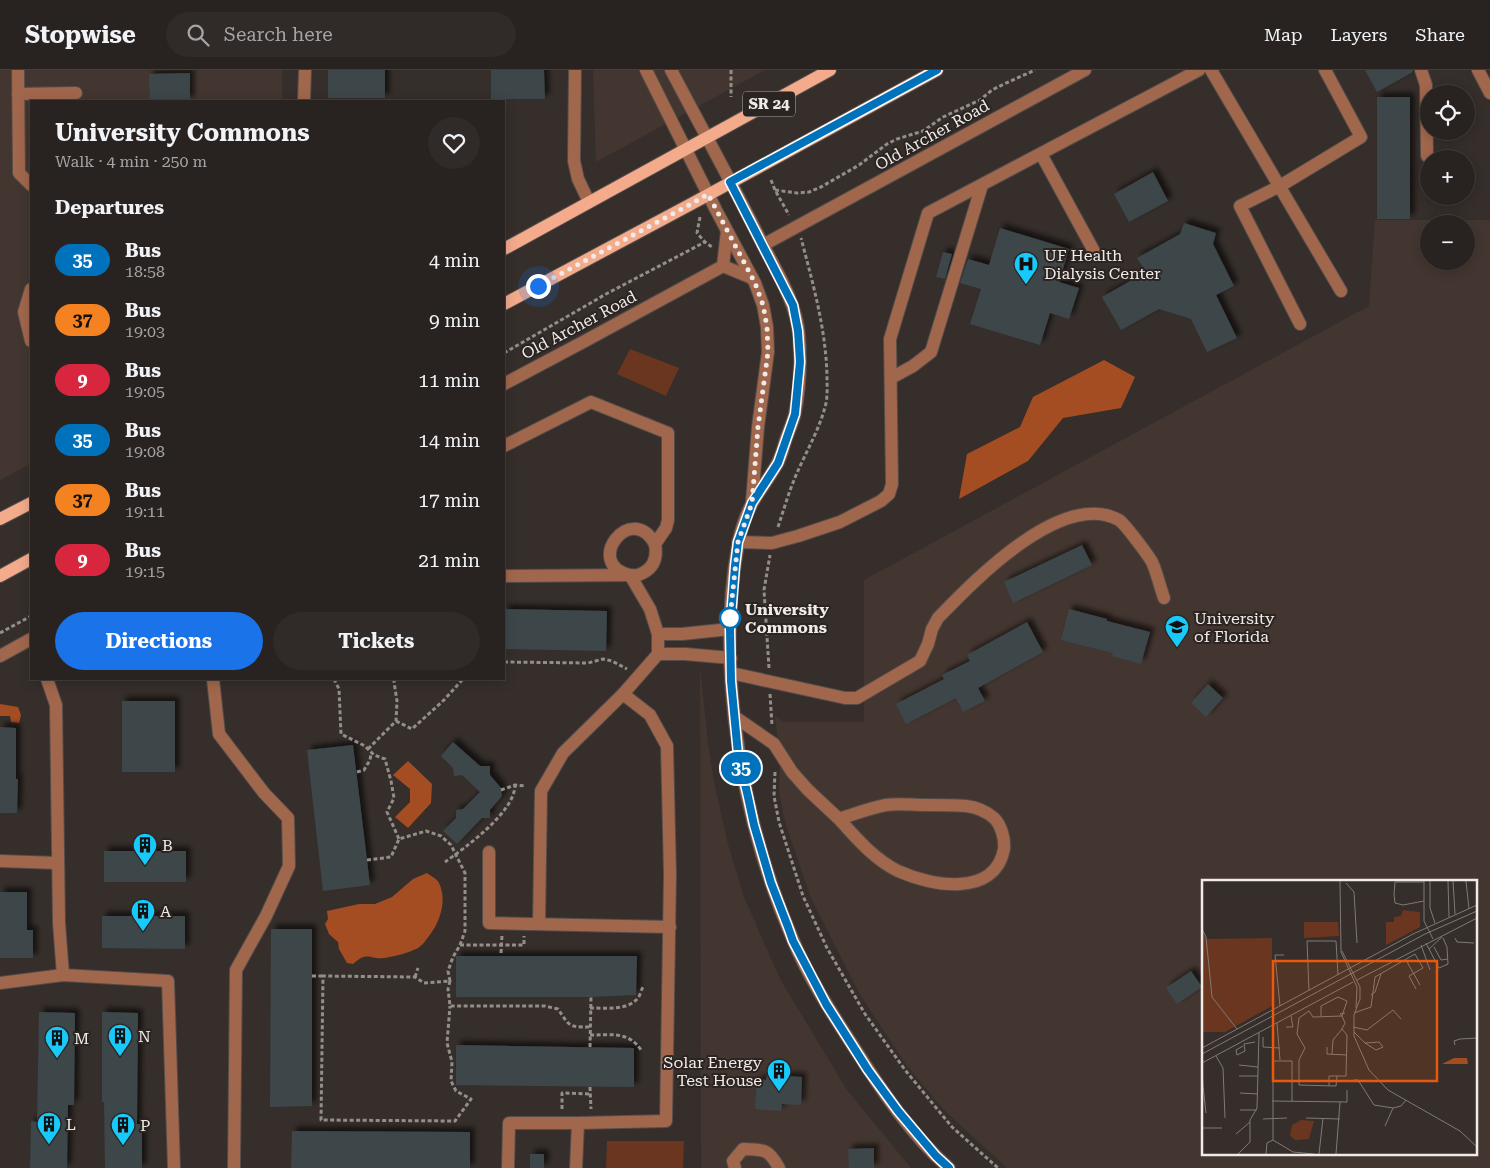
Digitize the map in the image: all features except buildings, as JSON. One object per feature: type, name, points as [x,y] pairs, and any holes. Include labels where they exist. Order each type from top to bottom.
[{"type":"main road","name":"SR 24","points":[[505,248],[830,70]]},
{"type":"main road","points":[[505,303],[936,70]]},
{"type":"main road","points":[[0,520],[30,504]]},
{"type":"main road","points":[[0,576],[30,560]]},
{"type":"street","points":[[18,70],[19,172],[30,184]]},
{"type":"street","points":[[304,100],[305,70]]},
{"type":"street","points":[[575,70],[574,161],[578,179],[589,202]]},
{"type":"street","points":[[646,70],[752,278],[763,305],[767,327],[768,352],[758,427],[752,503]]},
{"type":"street","points":[[671,70],[793,305],[798,331],[800,362],[795,414],[778,463],[752,503],[738,542],[732,594],[730,658],[738,754],[754,825],[771,883],[793,941],[826,1004],[868,1070],[898,1111],[936,1156],[949,1168]]},
{"type":"street","name":"Old Archer Road","points":[[763,245],[1085,70]]},
{"type":"street","points":[[738,542],[772,544],[798,536],[840,522],[881,501],[889,494],[892,484],[890,339],[928,213],[1199,70]]},
{"type":"street","points":[[1211,70],[1341,291]]},
{"type":"street","points":[[1300,324],[1240,206],[1280,186],[1361,137],[1325,70]]},
{"type":"street","points":[[1421,70],[1426,85],[1427,150]]},
{"type":"street","points":[[1478,70],[1489,88]]},
{"type":"street","points":[[18,94],[76,93]]},
{"type":"street","points":[[1041,154],[1095,254]]},
{"type":"street","points":[[891,378],[931,352],[982,185]]},
{"type":"street","points":[[727,231],[722,266],[752,278]]},
{"type":"street","name":"Old Archer Road","points":[[505,383],[722,266]]},
{"type":"street","points":[[30,292],[24,312],[30,337]]},
{"type":"street","points":[[505,445],[591,402],[668,432],[668,520],[666,528],[655,544]]},
{"type":"street","points":[[731,673],[845,698],[857,698],[920,661],[938,618],[998,560],[1037,532],[1068,519],[1087,514],[1104,515],[1121,521],[1152,562],[1164,598]]},
{"type":"street","points":[[505,576],[630,576],[638,575],[651,568],[656,556],[655,544],[647,534],[640,530],[626,530],[616,537],[610,548],[611,559],[616,568],[630,576],[650,609],[658,634],[658,654],[623,694],[563,753],[541,791],[539,924]]},
{"type":"street","points":[[658,634],[682,634],[730,629]]},
{"type":"street","points":[[0,656],[30,640]]},
{"type":"street","points":[[658,654],[730,658]]},
{"type":"street","points":[[47,680],[56,705],[58,923],[63,975]]},
{"type":"street","points":[[213,680],[219,734],[264,793],[288,818],[289,866],[266,916],[236,970],[234,1168]]},
{"type":"street","points":[[508,1168],[509,1123],[666,1121],[670,927],[667,746],[650,715],[623,694]]},
{"type":"street","points":[[735,717],[774,744],[792,772],[808,790],[839,818],[859,842],[898,870],[917,878],[935,882],[969,884],[984,879],[994,870],[1002,858],[1004,845],[1002,831],[994,818],[981,810],[967,806],[887,805],[839,818]]},
{"type":"street","points":[[488,852],[488,923],[670,927]]},
{"type":"street","points":[[0,861],[58,863]]},
{"type":"street","points":[[0,983],[63,975],[168,981],[174,1168]]},
{"type":"street","points":[[576,1168],[578,1123]]},
{"type":"street","points":[[735,1168],[733,1161],[743,1149],[762,1150],[772,1155],[779,1168]]},
{"type":"path","points":[[731,70],[731,97]]},
{"type":"path","points":[[771,180],[775,190],[797,193],[809,192],[859,165],[887,144],[923,131],[943,117],[980,100],[992,90],[1035,70]]},
{"type":"path","points":[[505,352],[598,299],[704,242],[697,233],[700,217]]},
{"type":"path","points":[[0,633],[30,617]]},
{"type":"path","points":[[505,662],[588,663],[603,660],[612,661],[630,670]]},
{"type":"path","points":[[334,680],[339,689],[341,734],[355,740],[374,755],[385,759],[391,781],[394,798],[387,812],[399,839],[391,857],[367,860]]},
{"type":"path","points":[[357,772],[364,770],[370,760],[370,751],[396,722],[398,702],[395,680]]},
{"type":"path","points":[[396,722],[412,729],[444,700],[462,680]]},
{"type":"path","points":[[445,862],[477,839],[497,819],[515,792],[515,785]]},
{"type":"path","points":[[501,790],[515,785],[526,786]]},
{"type":"path","points":[[323,976],[321,1120],[455,1121],[471,1099],[456,1091],[451,1081],[452,1062],[448,1043],[450,1006],[448,989],[450,981],[448,971],[465,931],[466,873],[451,845],[441,836],[426,831],[399,839]]},
{"type":"path","points":[[501,953],[502,930]]},
{"type":"path","points":[[460,944],[524,944],[524,938]]},
{"type":"path","points":[[415,977],[418,968]]},
{"type":"path","points":[[312,976],[415,977],[424,983],[450,981]]},
{"type":"path","points":[[590,1008],[627,1006],[639,998],[643,987]]},
{"type":"path","points":[[590,1047],[591,997]]},
{"type":"path","points":[[450,1006],[545,1006],[558,1009],[568,1024],[574,1027],[590,1026]]},
{"type":"path","points":[[590,1035],[628,1037],[641,1050]]},
{"type":"path","points":[[590,1087],[591,1112]]},
{"type":"path","points":[[562,1097],[562,1093],[591,1094]]},
{"type":"shaded area","points":[[0,70],[282,70],[282,100],[30,100],[30,465],[0,480]]},
{"type":"shaded area","points":[[593,70],[765,70],[596,162]]},
{"type":"shaded area","name":"University of Florida","points":[[1375,220],[1420,220],[1420,270],[1475,270],[1475,220],[1490,220],[1490,1168],[1007,1168],[945,1111],[907,1066],[859,993],[810,896],[785,822],[779,792],[780,762],[775,716],[784,722],[864,722],[864,580],[1369,306]]},
{"type":"shaded area","points":[[630,349],[679,368],[666,396],[617,374]]},
{"type":"shaded area","points":[[1104,360],[1135,377],[1121,408],[1063,418],[1028,461],[959,499],[967,454],[1020,427],[1033,397]]},
{"type":"shaded area","points":[[700,667],[715,787],[728,844],[744,897],[780,979],[847,1090],[911,1168],[701,1168]]},
{"type":"shaded area","points":[[0,704],[18,707],[21,715],[19,723],[11,722],[10,716],[0,716]]},
{"type":"shaded area","points":[[408,761],[432,784],[431,803],[408,828],[395,817],[410,802],[410,789],[393,775]]},
{"type":"shaded area","points":[[427,873],[439,883],[443,898],[441,913],[435,927],[423,943],[414,950],[398,955],[385,958],[365,956],[353,964],[347,963],[339,949],[338,942],[329,934],[325,924],[328,919],[327,911],[359,904],[375,904],[392,897],[413,879]]},
{"type":"shaded area","points":[[607,1141],[684,1141],[683,1168],[606,1168]]},
{"type":"bus line","name":"35","points":[[937,70],[730,182],[793,305],[798,331],[800,362],[795,414],[778,463],[752,503],[738,542],[730,629],[731,681],[738,754],[754,825],[771,883],[793,941],[826,1004],[868,1070],[898,1111],[936,1156],[949,1168]]},
{"type":"place","name":"UF Health Dialysis Center","points":[[1026,285]]},
{"type":"place","name":"University Commons","points":[[730,618]]},
{"type":"place","name":"University of Florida","points":[[1177,648]]},
{"type":"place","name":"B","points":[[145,866]]},
{"type":"place","name":"A","points":[[143,932]]},
{"type":"place","name":"N","points":[[120,1057]]},
{"type":"place","name":"M","points":[[57,1059]]},
{"type":"place","name":"Solar Energy Test House","points":[[779,1092]]},
{"type":"place","name":"L","points":[[49,1145]]},
{"type":"place","name":"P","points":[[123,1146]]},
{"type":"route","points":[[538,286],[708,194],[755,283],[763,305],[767,327],[768,352],[758,427],[752,503],[738,542],[730,618]]}]
